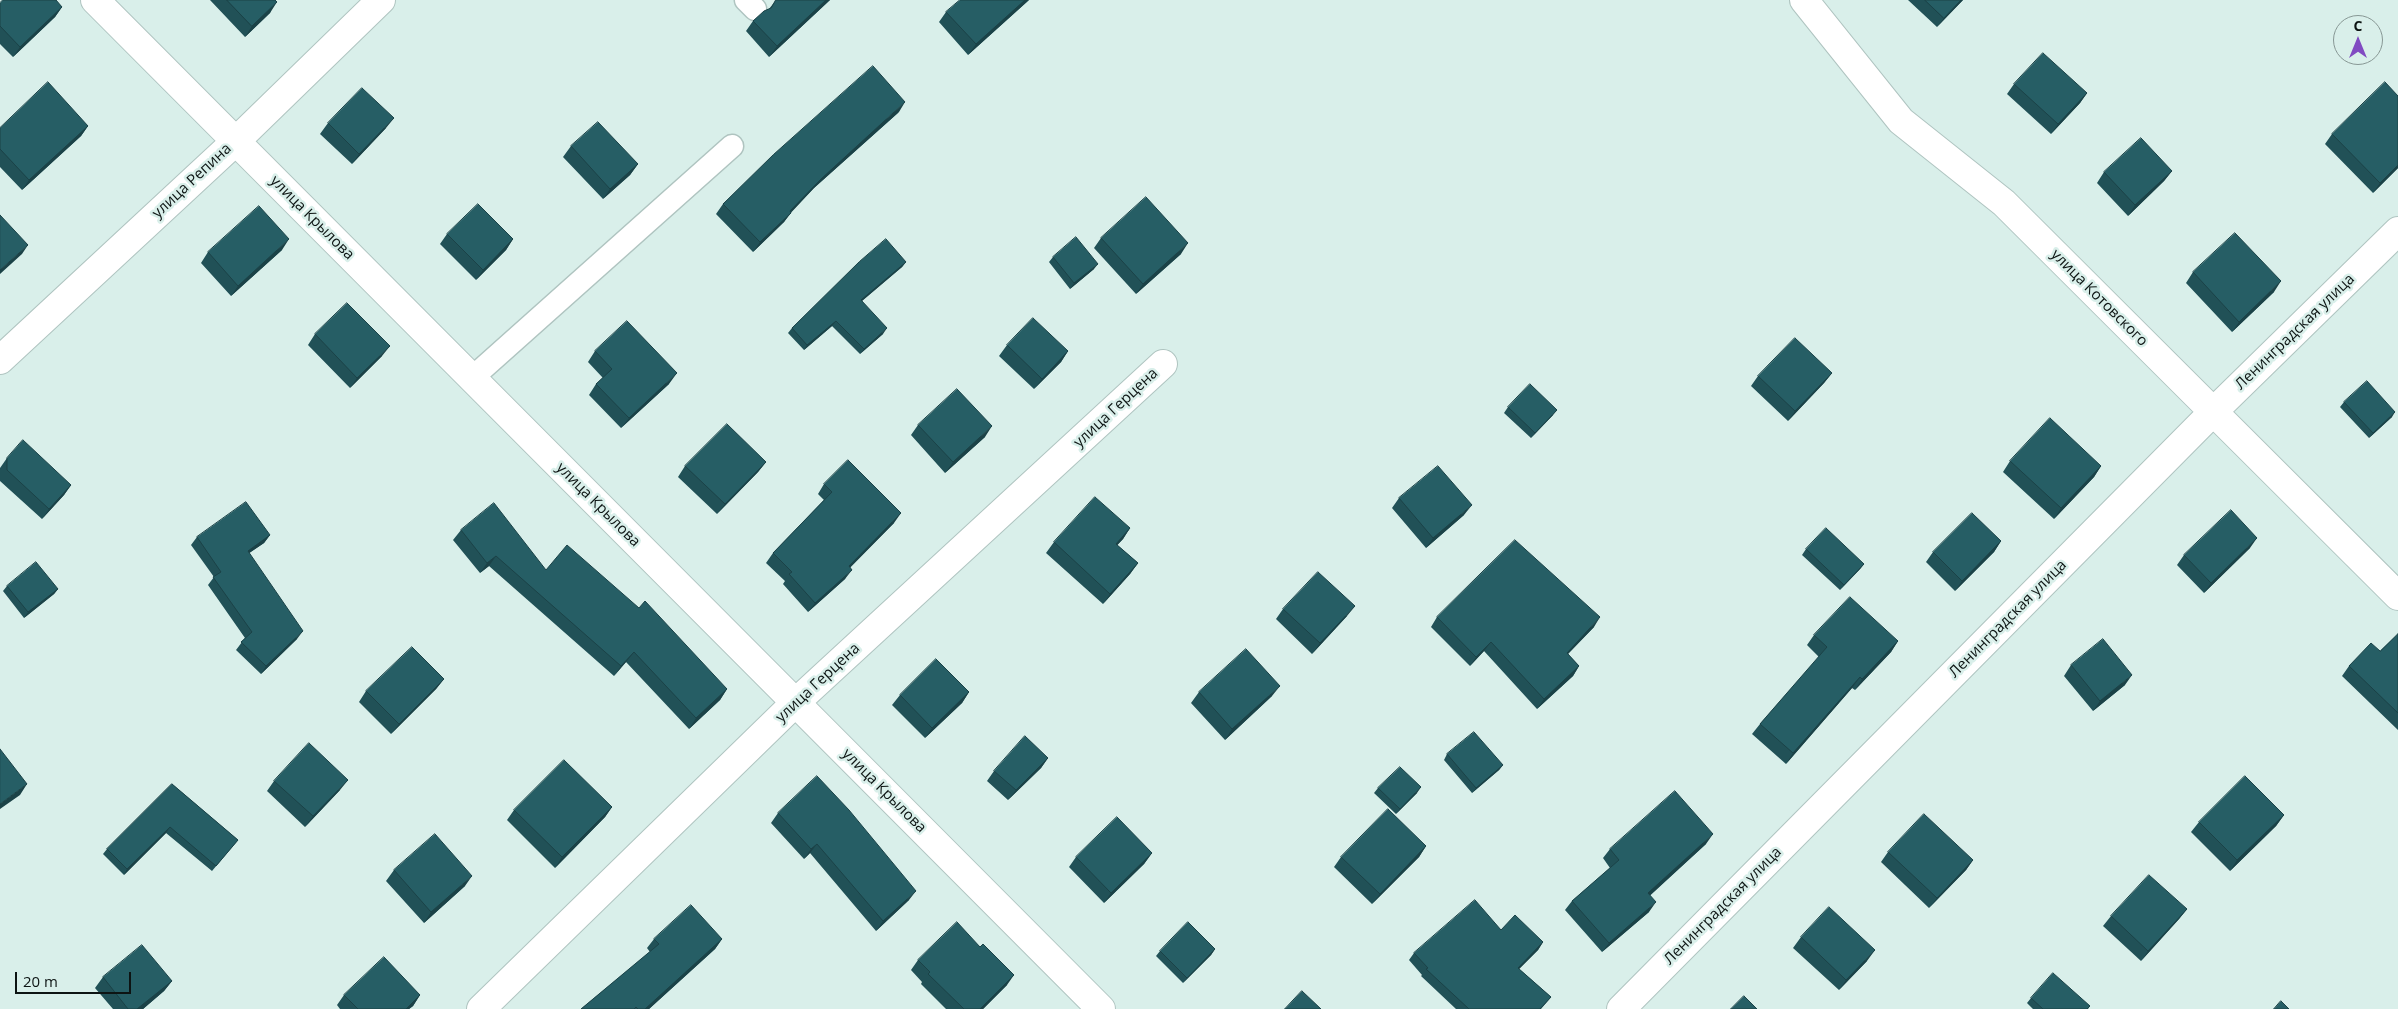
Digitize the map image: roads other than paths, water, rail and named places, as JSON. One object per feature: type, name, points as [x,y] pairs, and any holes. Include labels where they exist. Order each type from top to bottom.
[{"type":"street","name":"улица Крылова","points":[[95,0],[1101,1009]]},
{"type":"street","name":"улица Репина","points":[[0,360],[236,141],[382,0]]},
{"type":"street","name":"улица Котовского","points":[[1804,0],[1901,121],[2004,203],[2398,596]]},
{"type":"street","name":"Ленинградская улица","points":[[1621,1009],[2214,412],[2398,231]]},
{"type":"street","name":"улица Герцена","points":[[481,1009],[796,703],[1163,364]]},
{"type":"lane","points":[[472,378],[732,146]]}]
